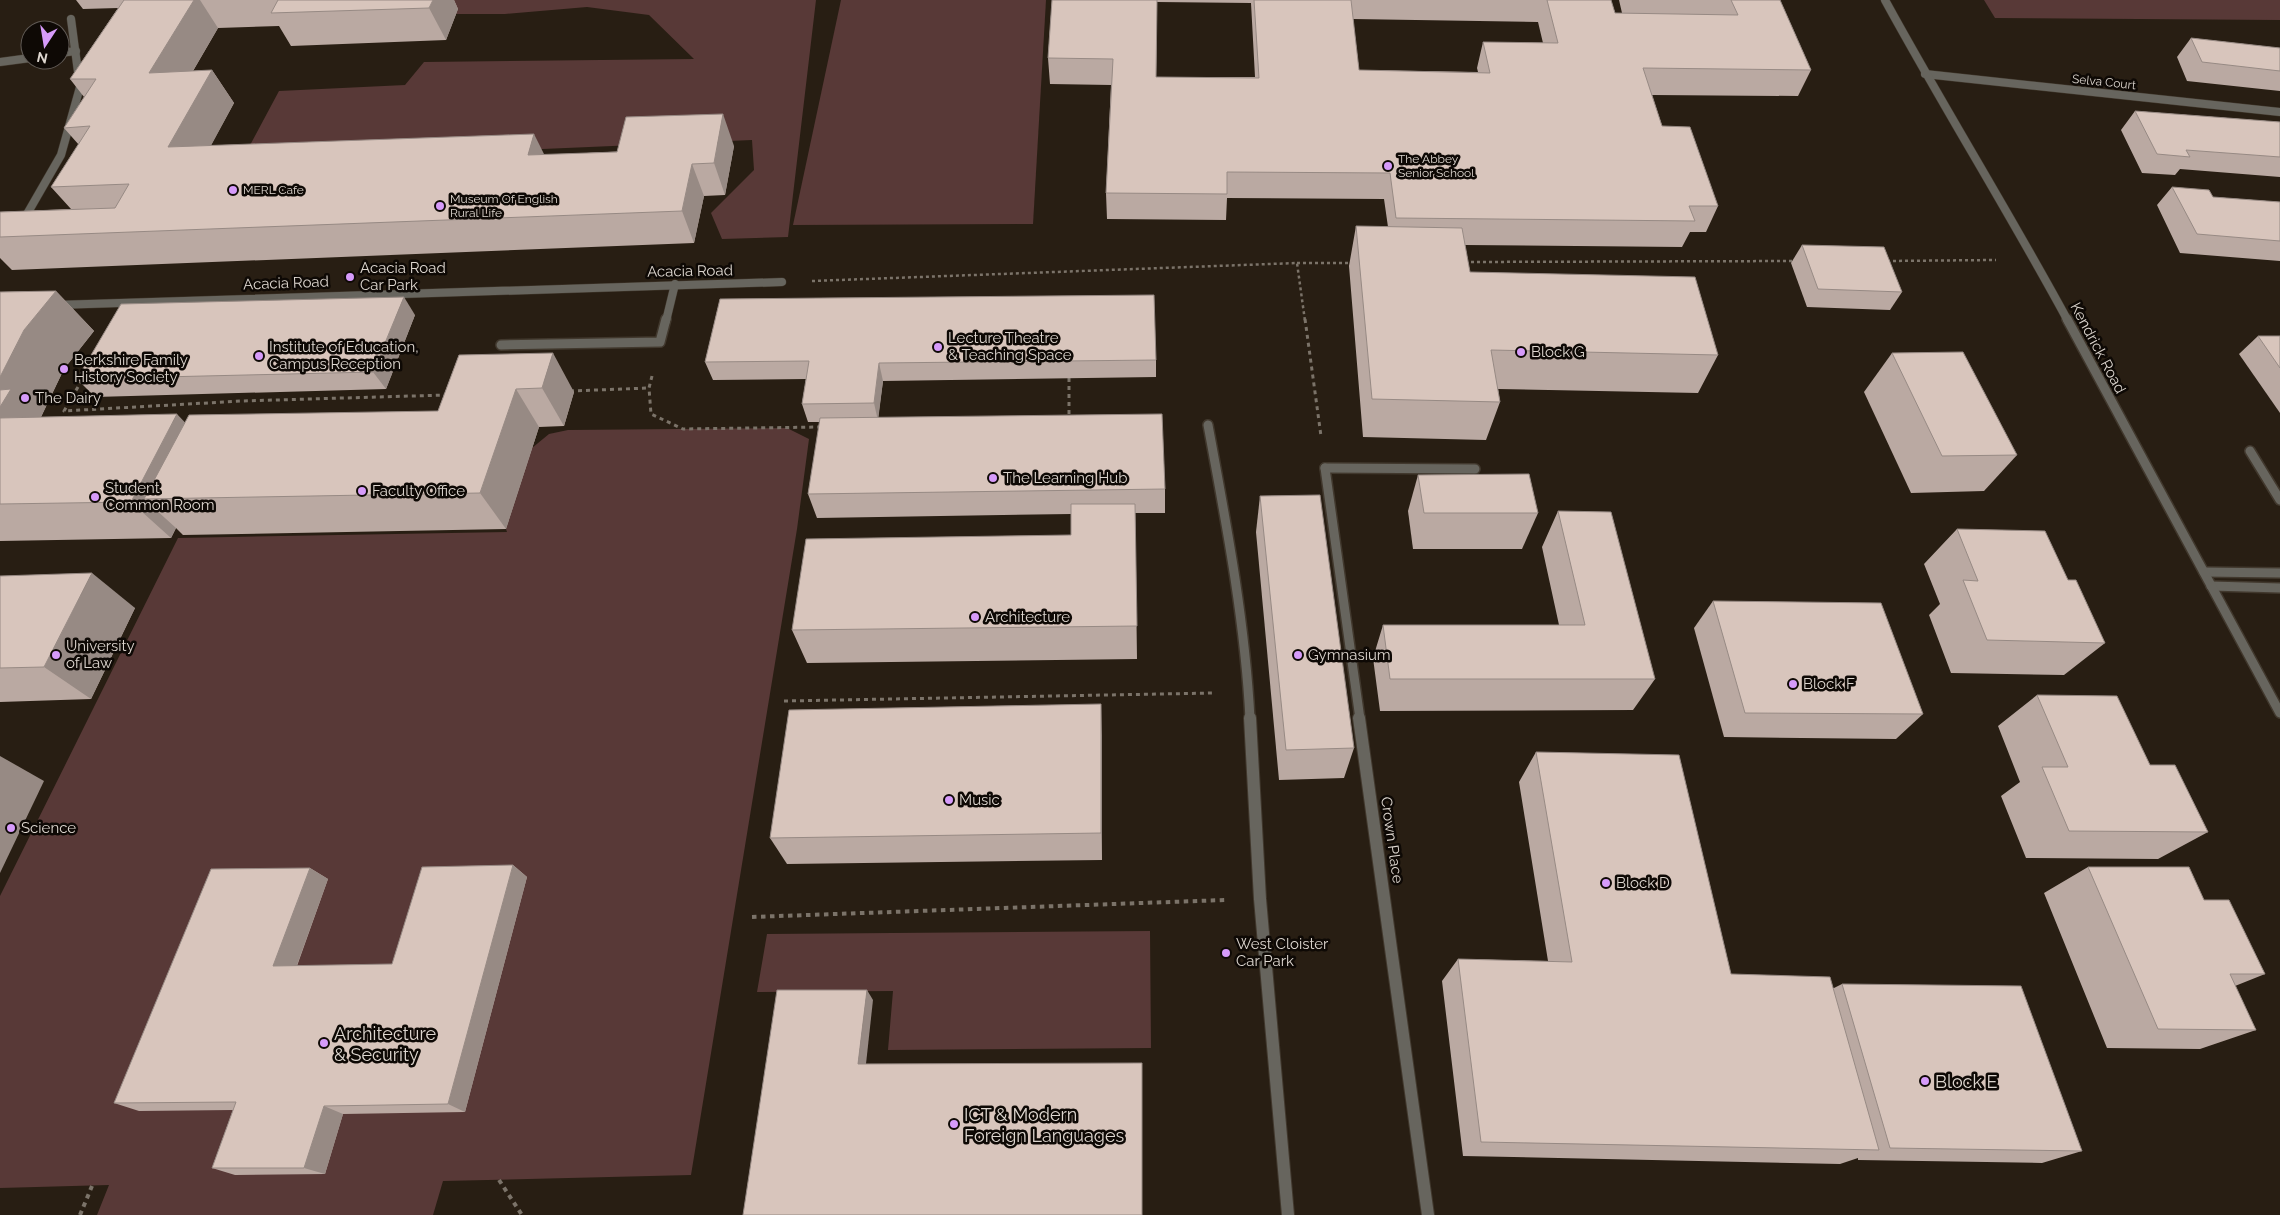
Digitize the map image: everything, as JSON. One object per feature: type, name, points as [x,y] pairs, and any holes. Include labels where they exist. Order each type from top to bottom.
[{"type":"street","name":"Kendrick Road","points":[[1885,0],[1925,74],[2035,260],[2280,713]]},
{"type":"street","points":[[0,227],[23,221],[61,156],[80,87],[71,19]]},
{"type":"street","points":[[70,52],[76,51]]},
{"type":"street","points":[[0,62],[20,59]]},
{"type":"street","name":"Selva Court","points":[[1925,74],[2280,112]]},
{"type":"street","name":"Acacia Road","points":[[42,306],[782,282]]},
{"type":"street","points":[[501,345],[660,342],[675,284]]},
{"type":"street","points":[[1208,425],[1231,551],[1249,692],[1260,899],[1288,1215]]},
{"type":"street","points":[[2250,451],[2280,500]]},
{"type":"street","points":[[1325,468],[1475,469]]},
{"type":"street","name":"Crown Place","points":[[1325,468],[1428,1215]]},
{"type":"street","points":[[2204,572],[2280,573]]},
{"type":"street","points":[[2211,586],[2280,588]]},
{"type":"path","points":[[1885,261],[2035,260]]},
{"type":"path","points":[[1456,262],[1806,261]]},
{"type":"path","points":[[1297,263],[1325,468]]},
{"type":"path","points":[[782,282],[1297,263],[1356,263]]},
{"type":"path","points":[[660,342],[649,388],[651,414],[683,429],[825,427]]},
{"type":"path","points":[[1069,378],[1069,422]]},
{"type":"path","points":[[83,379],[64,411],[242,401],[450,394]]},
{"type":"path","points":[[570,390],[649,388]]},
{"type":"path","points":[[784,701],[1249,692]]},
{"type":"path","points":[[752,917],[1260,899]]},
{"type":"path","points":[[499,1180],[522,1215]]},
{"type":"path","points":[[80,1215],[92,1186]]},
{"type":"shaded area","points":[[234,0],[816,0],[788,237],[722,239],[711,213],[754,170],[752,140],[241,162],[279,91],[405,85],[424,62],[694,59],[649,15],[587,7],[505,14],[456,14],[458,9]]},
{"type":"shaded area","points":[[841,0],[1046,0],[1033,224],[793,225]]},
{"type":"shaded area","points":[[1984,0],[2280,0],[2280,20],[1995,18]]},
{"type":"shaded area","points":[[787,428],[809,439],[797,529],[691,1175],[443,1181],[433,1215],[97,1215],[109,1185],[0,1188],[0,896],[178,538],[507,532],[506,529],[532,448],[549,434],[568,430]]},
{"type":"shaded area","points":[[1150,931],[1151,1048],[888,1050],[893,991],[757,992],[767,934]]},
{"type":"building","points":[[124,0],[194,0],[149,73],[212,70],[168,147],[534,134],[528,155],[617,152],[626,117],[723,114],[714,163],[692,164],[682,211],[0,237],[0,212],[115,208],[129,184],[51,187],[90,126],[64,128],[96,79],[70,79]]},
{"type":"building","points":[[278,0],[433,0],[429,8],[271,13]]},
{"type":"building","points":[[1052,0],[1157,0],[1156,77],[1259,78],[1254,0],[1351,0],[1359,70],[1490,73],[1483,42],[1558,43],[1547,0],[1611,0],[1615,13],[1738,15],[1731,0],[1780,0],[1811,70],[1643,68],[1662,126],[1690,127],[1718,206],[1689,206],[1695,221],[1396,218],[1390,173],[1227,172],[1227,194],[1106,193],[1113,59],[1048,58]]},
{"type":"building","points":[[2191,38],[2280,48],[2280,71],[2202,62]]},
{"type":"building","points":[[2135,111],[2280,122],[2280,157],[2186,150],[2190,157],[2157,154]]},
{"type":"building","points":[[2172,187],[2209,190],[2213,197],[2280,202],[2280,241],[2197,234]]},
{"type":"building","points":[[1356,226],[1462,228],[1470,272],[1695,277],[1718,355],[1491,350],[1500,402],[1372,399]]},
{"type":"building","points":[[1802,245],[1884,247],[1902,292],[1818,289]]},
{"type":"building","points":[[56,291],[24,330],[0,377],[0,292]]},
{"type":"building","name":"Lecture Theatre & Teaching Space","points":[[1154,295],[1156,360],[879,363],[874,403],[802,404],[809,361],[705,362],[720,299]]},
{"type":"building","name":"Institute of Education, Campus Reception","points":[[404,297],[373,372],[77,379],[121,304]]},
{"type":"building","points":[[2258,336],[2280,336],[2280,368]]},
{"type":"building","points":[[1963,352],[2017,455],[1942,456],[1892,353]]},
{"type":"building","points":[[553,353],[542,388],[516,389],[480,493],[144,499],[189,415],[438,411],[459,355]]},
{"type":"building","points":[[11,389],[0,407],[0,390]]},
{"type":"building","points":[[177,414],[131,502],[0,504],[0,418]]},
{"type":"building","name":"The Learning Hub","points":[[1162,414],[1165,489],[808,494],[820,418]]},
{"type":"building","points":[[1529,474],[1538,513],[1424,513],[1418,475]]},
{"type":"building","name":"Gymnasium","points":[[1320,495],[1354,748],[1286,750],[1260,496]]},
{"type":"building","name":"Architecture","points":[[1071,504],[1135,504],[1137,626],[792,630],[806,539],[1071,535]]},
{"type":"building","points":[[1558,511],[1611,512],[1655,679],[1390,679],[1383,625],[1585,625]]},
{"type":"building","points":[[1957,529],[2045,531],[2068,580],[2076,580],[2105,643],[1987,640],[1963,580],[1978,581]]},
{"type":"building","points":[[92,573],[44,667],[0,668],[0,576]]},
{"type":"building","name":"Block F","points":[[1713,601],[1881,603],[1923,714],[1745,713]]},
{"type":"building","points":[[2037,695],[2117,696],[2150,765],[2175,765],[2208,832],[2069,831],[2042,767],[2068,767]]},
{"type":"building","name":"Music","points":[[1101,704],[1101,833],[770,838],[789,710]]},
{"type":"building","name":"Block D","points":[[1536,752],[1679,755],[1731,974],[1830,977],[1879,1150],[1481,1142],[1458,959],[1572,962]]},
{"type":"building","name":"Architecture & Security","points":[[513,865],[448,1104],[324,1106],[304,1168],[212,1168],[236,1102],[114,1103],[211,869],[310,868],[273,966],[392,964],[422,867]]},
{"type":"building","points":[[2088,867],[2189,867],[2204,900],[2229,900],[2265,974],[2230,974],[2256,1030],[2158,1029]]},
{"type":"building","name":"Block E","points":[[1842,984],[2021,986],[2082,1151],[1890,1148]]},
{"type":"building","name":"ICT & Modern Foreign Languages","points":[[777,990],[867,990],[858,1064],[1142,1063],[1142,1215],[743,1215]]},
{"type":"place","name":"The Abbey Senior School","points":[[1388,166]]},
{"type":"place","name":"MERL Cafe","points":[[233,190]]},
{"type":"place","name":"Museum Of English Rural Life","points":[[440,206]]},
{"type":"place","name":"Acacia Road Car Park","points":[[350,277]]},
{"type":"place","name":"Lecture Theatre & Teaching Space","points":[[938,347]]},
{"type":"place","name":"Block G","points":[[1521,352]]},
{"type":"place","name":"Institute of Education, Campus Reception","points":[[259,356]]},
{"type":"place","name":"Berkshire Family History Society","points":[[64,369]]},
{"type":"place","name":"The Dairy","points":[[25,398]]},
{"type":"place","name":"The Learning Hub","points":[[993,478]]},
{"type":"place","name":"Faculty Office","points":[[362,491]]},
{"type":"place","name":"Student Common Room","points":[[95,497]]},
{"type":"place","name":"Architecture","points":[[975,617]]},
{"type":"place","name":"University of Law","points":[[56,655]]},
{"type":"place","name":"Gymnasium","points":[[1298,655]]},
{"type":"place","name":"Block F","points":[[1793,684]]},
{"type":"place","name":"Music","points":[[949,800]]},
{"type":"place","name":"Science","points":[[11,828]]},
{"type":"place","name":"Block D","points":[[1606,883]]},
{"type":"place","name":"West Cloister Car Park","points":[[1226,953]]},
{"type":"place","name":"Architecture & Security","points":[[324,1043]]},
{"type":"place","name":"Block E","points":[[1925,1081]]},
{"type":"place","name":"ICT & Modern Foreign Languages","points":[[954,1124]]}]
